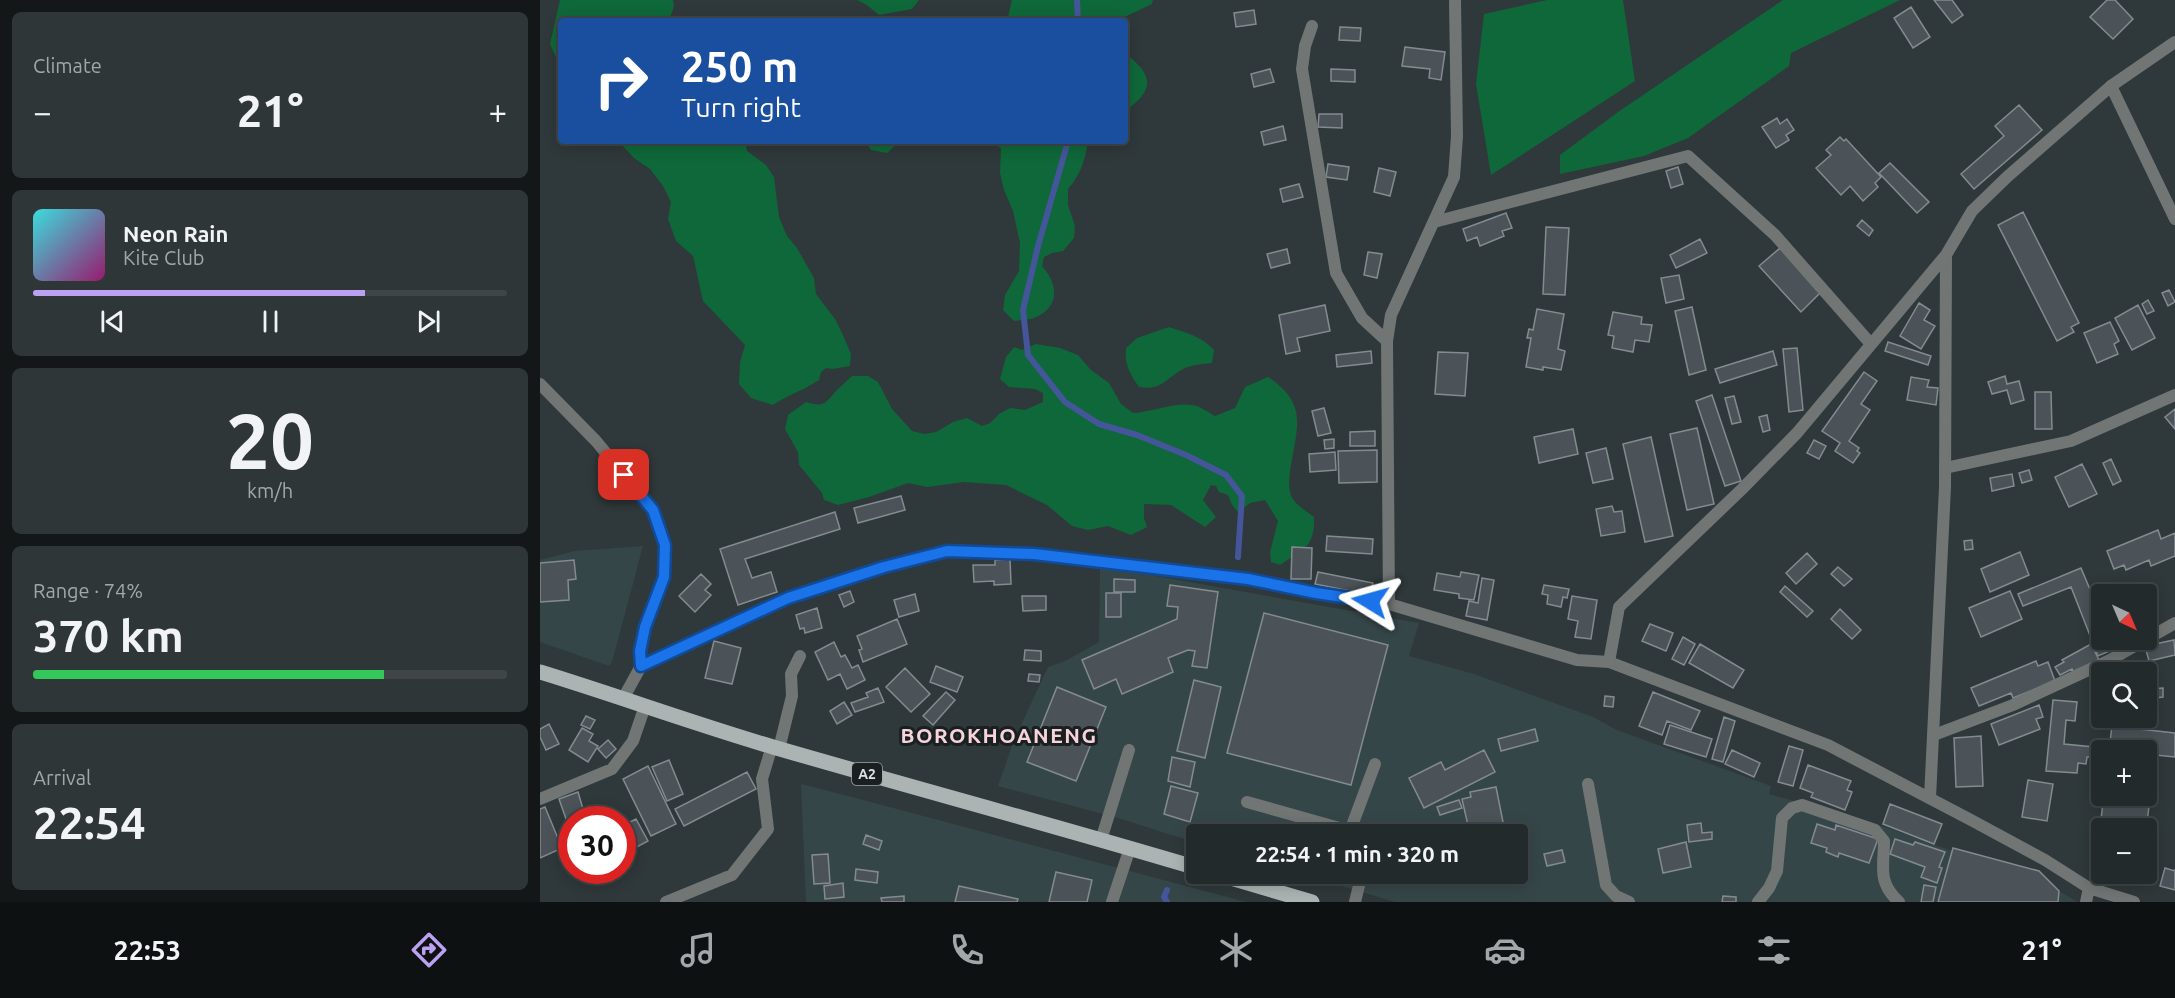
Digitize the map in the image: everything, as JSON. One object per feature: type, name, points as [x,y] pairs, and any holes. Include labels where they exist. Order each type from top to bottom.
[{"type":"main road","name":"A2","points":[[540,672],[624,697],[645,706],[776,748],[1186,865]]},
{"type":"main road","points":[[1251,884],[1312,902]]},
{"type":"street","points":[[1389,604],[1387,340],[1391,315],[1454,177],[1455,0]]},
{"type":"street","points":[[1312,26],[1305,46],[1302,69],[1336,273],[1362,318],[1387,340]]},
{"type":"street","points":[[1609,662],[1619,607],[1797,433],[1946,255],[1972,211],[2007,177],[2111,86],[2175,42]]},
{"type":"street","points":[[2111,86],[2175,219]]},
{"type":"street","points":[[1434,222],[1689,156],[1775,235],[1870,344]]},
{"type":"street","points":[[1930,798],[1945,468],[1946,255]]},
{"type":"street","points":[[540,384],[596,441],[653,510],[665,545],[664,577],[645,627],[640,651],[641,666],[624,697]]},
{"type":"street","points":[[1945,468],[2071,441],[2175,395]]},
{"type":"street","points":[[641,666],[788,598],[884,567],[947,551],[1034,554],[1248,579],[1316,593],[1389,604],[1577,660],[1609,662],[1828,745],[2045,860],[2089,888],[2134,902]]},
{"type":"street","points":[[1934,735],[2035,695],[2110,660],[2175,623]]},
{"type":"street","points":[[666,902],[732,875],[768,829],[762,779],[776,748],[792,696],[791,674],[801,656]]},
{"type":"street","points":[[540,799],[612,769],[633,741],[645,706]]},
{"type":"street","points":[[1101,840],[1129,750]]},
{"type":"street","points":[[1354,824],[1375,764]]},
{"type":"street","points":[[1588,784],[1606,885],[1616,896],[1629,902]]},
{"type":"street","points":[[1247,802],[1321,824]]},
{"type":"street","points":[[1758,902],[1769,888],[1777,871],[1782,818],[1792,808],[1802,805],[1875,830],[1884,840],[1881,873],[1886,887],[1899,902]]},
{"type":"street","points":[[1112,902],[1130,848]]},
{"type":"street","points":[[1355,902],[1359,884]]},
{"type":"street","points":[[2086,902],[2089,888]]},
{"type":"shaded area","points":[[643,546],[609,666],[540,642],[540,560],[575,551]]},
{"type":"shaded area","points":[[1100,566],[1419,623],[1409,656],[1474,674],[1593,717],[1617,730],[1771,786],[1769,794],[1871,822],[1952,851],[1953,848],[2039,871],[2059,891],[2078,902],[1395,902],[1335,884],[1528,884],[1528,824],[1186,824],[1186,840],[1118,818],[998,786],[1014,740],[1048,667],[1065,661],[1099,642]]},
{"type":"shaded area","points":[[801,784],[852,797],[1246,902],[806,902]]},
{"type":"green space","points":[[560,0],[673,0],[674,6],[670,18],[558,18],[558,62],[550,44]]},
{"type":"green space","points":[[857,0],[919,0],[912,9],[879,15]]},
{"type":"green space","points":[[1012,0],[1153,0],[1152,4],[1122,18],[1008,18]]},
{"type":"green space","points":[[1547,0],[1623,0],[1635,81],[1491,175],[1476,84],[1484,14]]},
{"type":"green space","points":[[1783,0],[1900,0],[1791,53],[1789,66],[1688,138],[1644,156],[1560,174],[1560,155],[1618,112]]},
{"type":"green space","points":[[1128,56],[1141,68],[1147,82],[1142,96],[1128,109]]},
{"type":"green space","points":[[621,144],[745,144],[747,151],[766,165],[774,177],[779,217],[787,236],[797,248],[814,278],[816,294],[835,319],[843,335],[851,354],[850,366],[826,368],[821,372],[819,380],[773,405],[751,398],[739,384],[740,362],[745,345],[703,301],[693,256],[676,241],[668,219],[671,202],[663,186],[650,169],[634,158]]},
{"type":"green space","points":[[867,144],[897,144],[887,153],[871,150]]},
{"type":"green space","points":[[994,144],[1087,144],[1082,166],[1068,189],[1068,205],[1075,226],[1074,238],[1063,251],[1044,257],[1042,266],[1054,287],[1053,301],[1049,308],[1032,319],[1014,321],[1003,310],[1005,295],[1019,271],[1020,243],[1013,211],[1000,173],[1001,148]]},
{"type":"green space","points":[[1169,327],[1209,345],[1214,350],[1212,363],[1186,368],[1157,386],[1139,387],[1128,369],[1126,348],[1137,338]]},
{"type":"green space","points":[[1036,344],[1060,348],[1078,355],[1091,370],[1109,383],[1121,404],[1133,413],[1185,404],[1198,407],[1215,416],[1235,408],[1245,387],[1268,377],[1281,387],[1295,408],[1297,430],[1289,482],[1291,496],[1295,502],[1314,517],[1310,542],[1280,565],[1271,562],[1270,552],[1278,521],[1265,500],[1250,503],[1238,512],[1228,495],[1219,492],[1216,486],[1211,485],[1203,500],[1216,517],[1205,527],[1171,505],[1144,504],[1144,518],[1147,527],[1131,535],[1108,526],[1088,530],[1072,526],[1047,505],[1006,485],[964,482],[927,487],[908,483],[838,505],[824,500],[822,493],[799,465],[798,452],[785,429],[788,415],[806,402],[824,403],[852,376],[868,376],[878,382],[892,409],[912,431],[924,434],[936,432],[953,422],[967,418],[982,426],[990,423],[1010,408],[1025,410],[1043,402],[1043,393],[1035,389],[1009,387],[1000,379],[1006,357],[1014,347],[1022,350]]},
{"type":"building","points":[[1934,0],[1952,0],[1963,15],[1952,23]]},
{"type":"building","points":[[2107,0],[2115,0],[2133,19],[2113,39],[2090,17]]},
{"type":"building","points":[[1911,7],[1930,37],[1913,48],[1894,18]]},
{"type":"building","points":[[1254,10],[1256,24],[1236,27],[1234,13]]},
{"type":"building","points":[[1340,27],[1361,28],[1360,41],[1339,40]]},
{"type":"building","points":[[1405,47],[1445,52],[1441,80],[1429,78],[1430,69],[1402,66]]},
{"type":"building","points":[[1270,69],[1274,82],[1254,87],[1251,74]]},
{"type":"building","points":[[1331,69],[1355,70],[1355,82],[1331,81]]},
{"type":"building","points":[[2019,105],[2042,130],[1974,189],[1961,174],[2004,136],[1995,126]]},
{"type":"building","points":[[1319,114],[1342,114],[1342,128],[1318,127]]},
{"type":"building","points":[[1777,118],[1780,124],[1787,119],[1794,130],[1786,135],[1789,140],[1776,148],[1762,127]]},
{"type":"building","points":[[1283,126],[1286,140],[1264,145],[1261,132]]},
{"type":"building","points":[[1840,137],[1844,141],[1846,139],[1881,177],[1875,183],[1878,187],[1863,201],[1850,186],[1841,195],[1816,168],[1831,155],[1826,150]]},
{"type":"building","points":[[1890,163],[1929,202],[1917,213],[1879,173]]},
{"type":"building","points":[[1328,164],[1349,167],[1347,180],[1326,177]]},
{"type":"building","points":[[1678,167],[1683,184],[1671,188],[1666,171]]},
{"type":"building","points":[[1379,168],[1396,172],[1390,196],[1374,192]]},
{"type":"building","points":[[1299,184],[1303,197],[1283,202],[1280,189]]},
{"type":"building","points":[[2023,212],[2079,323],[2071,327],[2074,332],[2057,341],[1998,225]]},
{"type":"building","points":[[1506,213],[1512,228],[1502,231],[1504,236],[1480,246],[1477,237],[1467,241],[1463,229]]},
{"type":"building","points":[[1862,220],[1873,230],[1869,236],[1857,226]]},
{"type":"building","points":[[1546,227],[1569,228],[1565,295],[1543,294]]},
{"type":"building","points":[[1700,239],[1707,253],[1676,268],[1670,255]]},
{"type":"building","points":[[1780,248],[1821,292],[1801,312],[1759,266]]},
{"type":"building","points":[[1287,249],[1290,263],[1271,268],[1267,254]]},
{"type":"building","points":[[1368,252],[1382,254],[1377,278],[1364,275]]},
{"type":"building","points":[[1679,275],[1684,299],[1666,303],[1661,278]]},
{"type":"building","points":[[2169,290],[2175,302],[2168,306],[2162,293]]},
{"type":"building","points":[[2148,300],[2154,311],[2147,314],[2142,304]]},
{"type":"building","points":[[1919,303],[1930,310],[1924,320],[1935,326],[1921,349],[1900,336]]},
{"type":"building","points":[[1325,305],[1330,331],[1297,338],[1300,351],[1286,354],[1279,315]]},
{"type":"building","points":[[2138,305],[2155,338],[2132,350],[2115,318]]},
{"type":"building","points":[[1692,307],[1706,370],[1689,375],[1675,311]]},
{"type":"building","points":[[1537,309],[1564,314],[1558,349],[1565,351],[1561,370],[1526,367],[1531,338],[1527,338],[1529,329],[1533,330]]},
{"type":"building","points":[[1613,312],[1642,317],[1641,324],[1652,325],[1649,342],[1635,340],[1633,352],[1612,348],[1614,336],[1608,335]]},
{"type":"building","points":[[2110,322],[2119,341],[2114,344],[2118,354],[2097,363],[2084,333]]},
{"type":"building","points":[[1888,342],[1931,356],[1928,365],[1885,351]]},
{"type":"building","points":[[1797,348],[1803,410],[1789,412],[1783,349]]},
{"type":"building","points":[[1371,351],[1372,363],[1337,367],[1336,355]]},
{"type":"building","points":[[1773,351],[1777,365],[1720,383],[1715,369]]},
{"type":"building","points":[[1438,352],[1468,353],[1465,396],[1435,394]]},
{"type":"building","points":[[1864,372],[1877,381],[1861,404],[1870,410],[1849,441],[1859,448],[1857,451],[1860,453],[1853,463],[1835,451],[1840,443],[1822,431]]},
{"type":"building","points":[[2005,376],[2007,384],[2019,381],[2024,400],[2011,404],[2007,390],[1992,394],[1988,382]]},
{"type":"building","points":[[1911,377],[1929,380],[1927,387],[1938,388],[1936,405],[1907,400]]},
{"type":"building","points":[[2035,392],[2051,392],[2052,429],[2035,429]]},
{"type":"building","points":[[1712,395],[1741,481],[1725,486],[1696,401]]},
{"type":"building","points":[[1734,396],[1741,422],[1732,424],[1725,398]]},
{"type":"building","points":[[1324,408],[1331,433],[1318,436],[1312,411]]},
{"type":"building","points":[[2175,409],[2175,429],[2165,417]]},
{"type":"building","points":[[1767,415],[1770,430],[1763,432],[1759,417]]},
{"type":"building","points":[[1697,428],[1714,504],[1687,510],[1670,434]]},
{"type":"building","points":[[1573,429],[1578,454],[1539,463],[1534,437]]},
{"type":"building","points":[[1375,431],[1375,446],[1350,446],[1350,432]]},
{"type":"building","points":[[1651,437],[1673,536],[1645,542],[1623,444]]},
{"type":"building","points":[[1334,439],[1334,448],[1325,449],[1324,440]]},
{"type":"building","points":[[1814,440],[1826,446],[1819,459],[1807,453]]},
{"type":"building","points":[[1606,448],[1613,479],[1593,483],[1586,453]]},
{"type":"building","points":[[1377,450],[1377,482],[1339,483],[1338,451]]},
{"type":"building","points":[[1335,452],[1336,470],[1310,472],[1309,454]]},
{"type":"building","points":[[2111,459],[2121,481],[2113,485],[2103,463]]},
{"type":"building","points":[[2082,464],[2097,494],[2069,507],[2055,477]]},
{"type":"building","points":[[2029,470],[2032,480],[2022,483],[2019,473]]},
{"type":"building","points":[[2012,474],[2014,486],[1992,491],[1990,478]]},
{"type":"building","points":[[901,496],[905,510],[858,523],[854,508]]},
{"type":"building","points":[[1612,506],[1614,512],[1622,511],[1625,532],[1601,536],[1596,509]]},
{"type":"building","points":[[835,512],[840,529],[745,559],[752,578],[771,572],[777,592],[738,605],[720,549]]},
{"type":"building","points":[[2158,530],[2161,539],[2175,533],[2175,556],[2151,566],[2149,560],[2126,570],[2124,565],[2114,569],[2107,551]]},
{"type":"building","points":[[1327,536],[1373,539],[1372,554],[1326,551]]},
{"type":"building","points":[[1972,540],[1973,549],[1965,550],[1964,541]]},
{"type":"building","points":[[1292,547],[1312,548],[1311,579],[1291,579]]},
{"type":"building","points":[[2020,552],[2029,575],[1990,592],[1981,569]]},
{"type":"building","points":[[1807,553],[1817,564],[1796,584],[1786,573]]},
{"type":"building","points":[[1010,559],[1011,584],[994,585],[994,581],[974,582],[973,565],[995,565],[995,560]]},
{"type":"building","points":[[574,560],[576,579],[568,580],[569,600],[540,602],[540,563]]},
{"type":"building","points":[[1838,567],[1852,579],[1844,586],[1831,574]]},
{"type":"building","points":[[2081,568],[2091,592],[2091,638],[2071,587],[2023,606],[2018,594]]},
{"type":"building","points":[[1318,572],[1373,583],[1370,595],[1315,584]]},
{"type":"building","points":[[1461,572],[1479,575],[1474,600],[1459,598],[1459,594],[1434,590],[1437,573],[1460,577]]},
{"type":"building","points":[[701,574],[711,584],[705,590],[711,595],[695,612],[679,596]]},
{"type":"building","points":[[1482,578],[1494,580],[1487,620],[1466,616],[1469,601],[1478,603]]},
{"type":"building","points":[[1114,579],[1135,580],[1135,592],[1114,592]]},
{"type":"building","points":[[1170,585],[1218,592],[1207,668],[1192,666],[1195,651],[1188,650],[1168,658],[1173,672],[1122,694],[1116,679],[1094,689],[1082,660],[1177,619],[1178,607],[1167,606]]},
{"type":"building","points":[[1544,585],[1569,589],[1567,598],[1563,597],[1561,607],[1547,604],[1548,595],[1542,594]]},
{"type":"building","points":[[1785,586],[1813,611],[1807,617],[1780,592]]},
{"type":"building","points":[[850,591],[854,602],[844,607],[839,595]]},
{"type":"building","points":[[2010,591],[2022,619],[1981,637],[1969,608]]},
{"type":"building","points":[[1106,593],[1121,593],[1121,617],[1106,617]]},
{"type":"building","points":[[915,594],[919,611],[899,617],[894,600]]},
{"type":"building","points":[[1022,596],[1046,596],[1046,610],[1023,611]]},
{"type":"building","points":[[1572,596],[1597,600],[1591,639],[1575,637],[1578,621],[1568,619]]},
{"type":"building","points":[[817,608],[822,628],[805,633],[804,628],[800,629],[796,615]]},
{"type":"building","points":[[1840,609],[1861,630],[1852,639],[1831,619]]},
{"type":"building","points":[[1264,613],[1388,645],[1351,785],[1227,753]]},
{"type":"building","points":[[897,619],[907,644],[863,662],[859,650],[862,649],[857,636]]},
{"type":"building","points":[[1650,624],[1673,633],[1666,651],[1642,641]]},
{"type":"building","points":[[1683,637],[1695,644],[1684,665],[1672,659]]},
{"type":"building","points":[[2174,640],[2175,655],[2149,661],[2146,650],[2157,650],[2157,644]]},
{"type":"building","points":[[714,641],[741,648],[732,684],[705,678]]},
{"type":"building","points":[[834,642],[841,657],[845,655],[852,668],[858,665],[865,680],[847,689],[840,674],[828,680],[815,652]]},
{"type":"building","points":[[1700,644],[1744,670],[1733,688],[1689,663]]},
{"type":"building","points":[[2091,644],[2091,650],[2094,650],[2099,660],[2091,662],[2091,664],[2074,673],[2072,669],[2060,675],[2055,667],[2064,662],[2062,660]]},
{"type":"building","points":[[1025,650],[1041,651],[1041,661],[1024,660]]},
{"type":"building","points":[[2096,650],[2112,650],[2098,656]]},
{"type":"building","points":[[2036,661],[2038,666],[2048,662],[2055,681],[2013,698],[2011,693],[1979,706],[1971,688]]},
{"type":"building","points":[[936,666],[963,677],[957,692],[930,682]]},
{"type":"building","points":[[905,668],[930,694],[911,712],[886,687]]},
{"type":"building","points":[[1029,674],[1040,675],[1039,682],[1028,681]]},
{"type":"building","points":[[1194,680],[1221,687],[1205,758],[1177,751]]},
{"type":"building","points":[[1057,687],[1106,707],[1076,781],[1027,762]]},
{"type":"building","points":[[878,688],[884,702],[855,712],[851,703],[868,697],[866,693]]},
{"type":"building","points":[[2157,688],[2163,688],[2163,697],[2157,698]]},
{"type":"building","points":[[946,692],[955,700],[933,725],[923,716]]},
{"type":"building","points":[[1653,692],[1700,711],[1691,730],[1667,721],[1662,735],[1639,726]]},
{"type":"building","points":[[1605,696],[1614,697],[1613,707],[1604,706]]},
{"type":"building","points":[[2053,700],[2077,702],[2075,721],[2066,720],[2064,744],[2091,747],[2091,757],[2087,757],[2086,764],[2078,763],[2077,773],[2046,771]]},
{"type":"building","points":[[844,702],[852,715],[837,724],[830,711]]},
{"type":"building","points":[[2039,705],[2043,717],[2036,719],[2040,729],[1999,745],[1991,724]]},
{"type":"building","points":[[586,716],[595,720],[590,729],[581,725]]},
{"type":"building","points":[[1724,717],[1735,721],[1723,762],[1712,759]]},
{"type":"building","points":[[549,724],[559,744],[546,750],[540,737],[540,729]]},
{"type":"building","points":[[1670,725],[1712,739],[1706,757],[1664,744]]},
{"type":"building","points":[[582,728],[593,734],[589,741],[598,746],[588,762],[569,750]]},
{"type":"building","points":[[2112,728],[2175,733],[2175,757],[2157,755],[2157,740],[2110,740]]},
{"type":"building","points":[[1535,729],[1538,741],[1501,751],[1498,739]]},
{"type":"building","points":[[1981,736],[1983,786],[1956,787],[1954,738]]},
{"type":"building","points":[[608,740],[616,749],[606,758],[598,749]]},
{"type":"building","points":[[1789,746],[1803,750],[1793,786],[1778,782]]},
{"type":"building","points":[[1484,750],[1495,772],[1424,808],[1409,778],[1441,762],[1445,770]]},
{"type":"building","points":[[1732,750],[1760,763],[1754,777],[1725,764]]},
{"type":"building","points":[[1172,757],[1195,762],[1190,787],[1168,781]]},
{"type":"building","points":[[669,760],[683,794],[667,801],[652,767]]},
{"type":"building","points":[[1808,765],[1851,781],[1847,790],[1852,792],[1845,810],[1811,797],[1813,793],[1800,788]]},
{"type":"building","points":[[648,766],[676,824],[651,836],[623,779]]},
{"type":"building","points":[[747,772],[756,789],[684,826],[675,809]]},
{"type":"building","points":[[2028,780],[2053,784],[2047,821],[2022,817]]},
{"type":"building","points":[[1171,786],[1198,793],[1190,822],[1164,814]]},
{"type":"building","points":[[1496,787],[1503,824],[1468,824],[1462,799],[1471,797],[1470,792]]},
{"type":"building","points":[[578,792],[582,806],[561,806],[559,799]]},
{"type":"building","points":[[1459,800],[1462,808],[1440,815],[1437,807]]},
{"type":"building","points":[[1890,804],[1942,824],[1934,844],[1883,824]]},
{"type":"building","points":[[2103,806],[2149,806],[2148,818],[2101,818]]},
{"type":"building","points":[[545,807],[558,838],[558,850],[540,858],[540,809]]},
{"type":"building","points":[[636,819],[648,841],[636,847]]},
{"type":"building","points":[[1701,823],[1702,833],[1712,832],[1712,839],[1689,842],[1687,825]]},
{"type":"building","points":[[1817,824],[1835,830],[1836,825],[1878,839],[1869,863],[1839,853],[1838,857],[1826,852],[1827,848],[1811,843]]},
{"type":"building","points":[[866,835],[882,841],[879,850],[863,844]]},
{"type":"building","points":[[1895,839],[1913,845],[1915,842],[1945,852],[1939,867],[1942,868],[1937,883],[1921,877],[1925,867],[1890,854]]},
{"type":"building","points":[[1686,842],[1691,867],[1663,873],[1658,849]]},
{"type":"building","points":[[1953,848],[2039,871],[2059,891],[2058,902],[1938,902]]},
{"type":"building","points":[[1562,850],[1565,862],[1547,866],[1544,854]]},
{"type":"building","points":[[828,854],[830,883],[814,884],[812,855]]},
{"type":"building","points":[[2165,868],[2175,871],[2175,890],[2160,886]]},
{"type":"building","points":[[856,869],[878,872],[877,883],[855,880]]},
{"type":"building","points":[[1056,872],[1092,880],[1087,902],[1049,902]]},
{"type":"building","points":[[843,883],[844,897],[825,899],[824,886]]},
{"type":"building","points":[[1924,885],[1936,887],[1933,902],[1921,902]]},
{"type":"building","points":[[959,886],[1018,899],[1017,902],[955,902]]},
{"type":"building","points":[[904,896],[904,902],[882,902],[881,898]]},
{"type":"building","points":[[1723,896],[1736,897],[1736,902],[1722,902]]},
{"type":"waterway","points":[[1077,0],[1078,18]]},
{"type":"waterway","points":[[1067,144],[1038,246],[1023,310],[1028,355],[1065,402],[1099,424],[1137,435],[1186,455],[1226,475],[1242,496],[1238,557]]},
{"type":"waterway","points":[[1167,890],[1164,897],[1167,902]]},
{"type":"district","name":"BOROKHOANENG","points":[[999,736]]},
{"type":"route","points":[[624,475],[653,510],[665,545],[664,577],[645,627],[640,651],[641,666],[788,598],[884,567],[947,551],[1034,554],[1248,579],[1370,601]]}]
